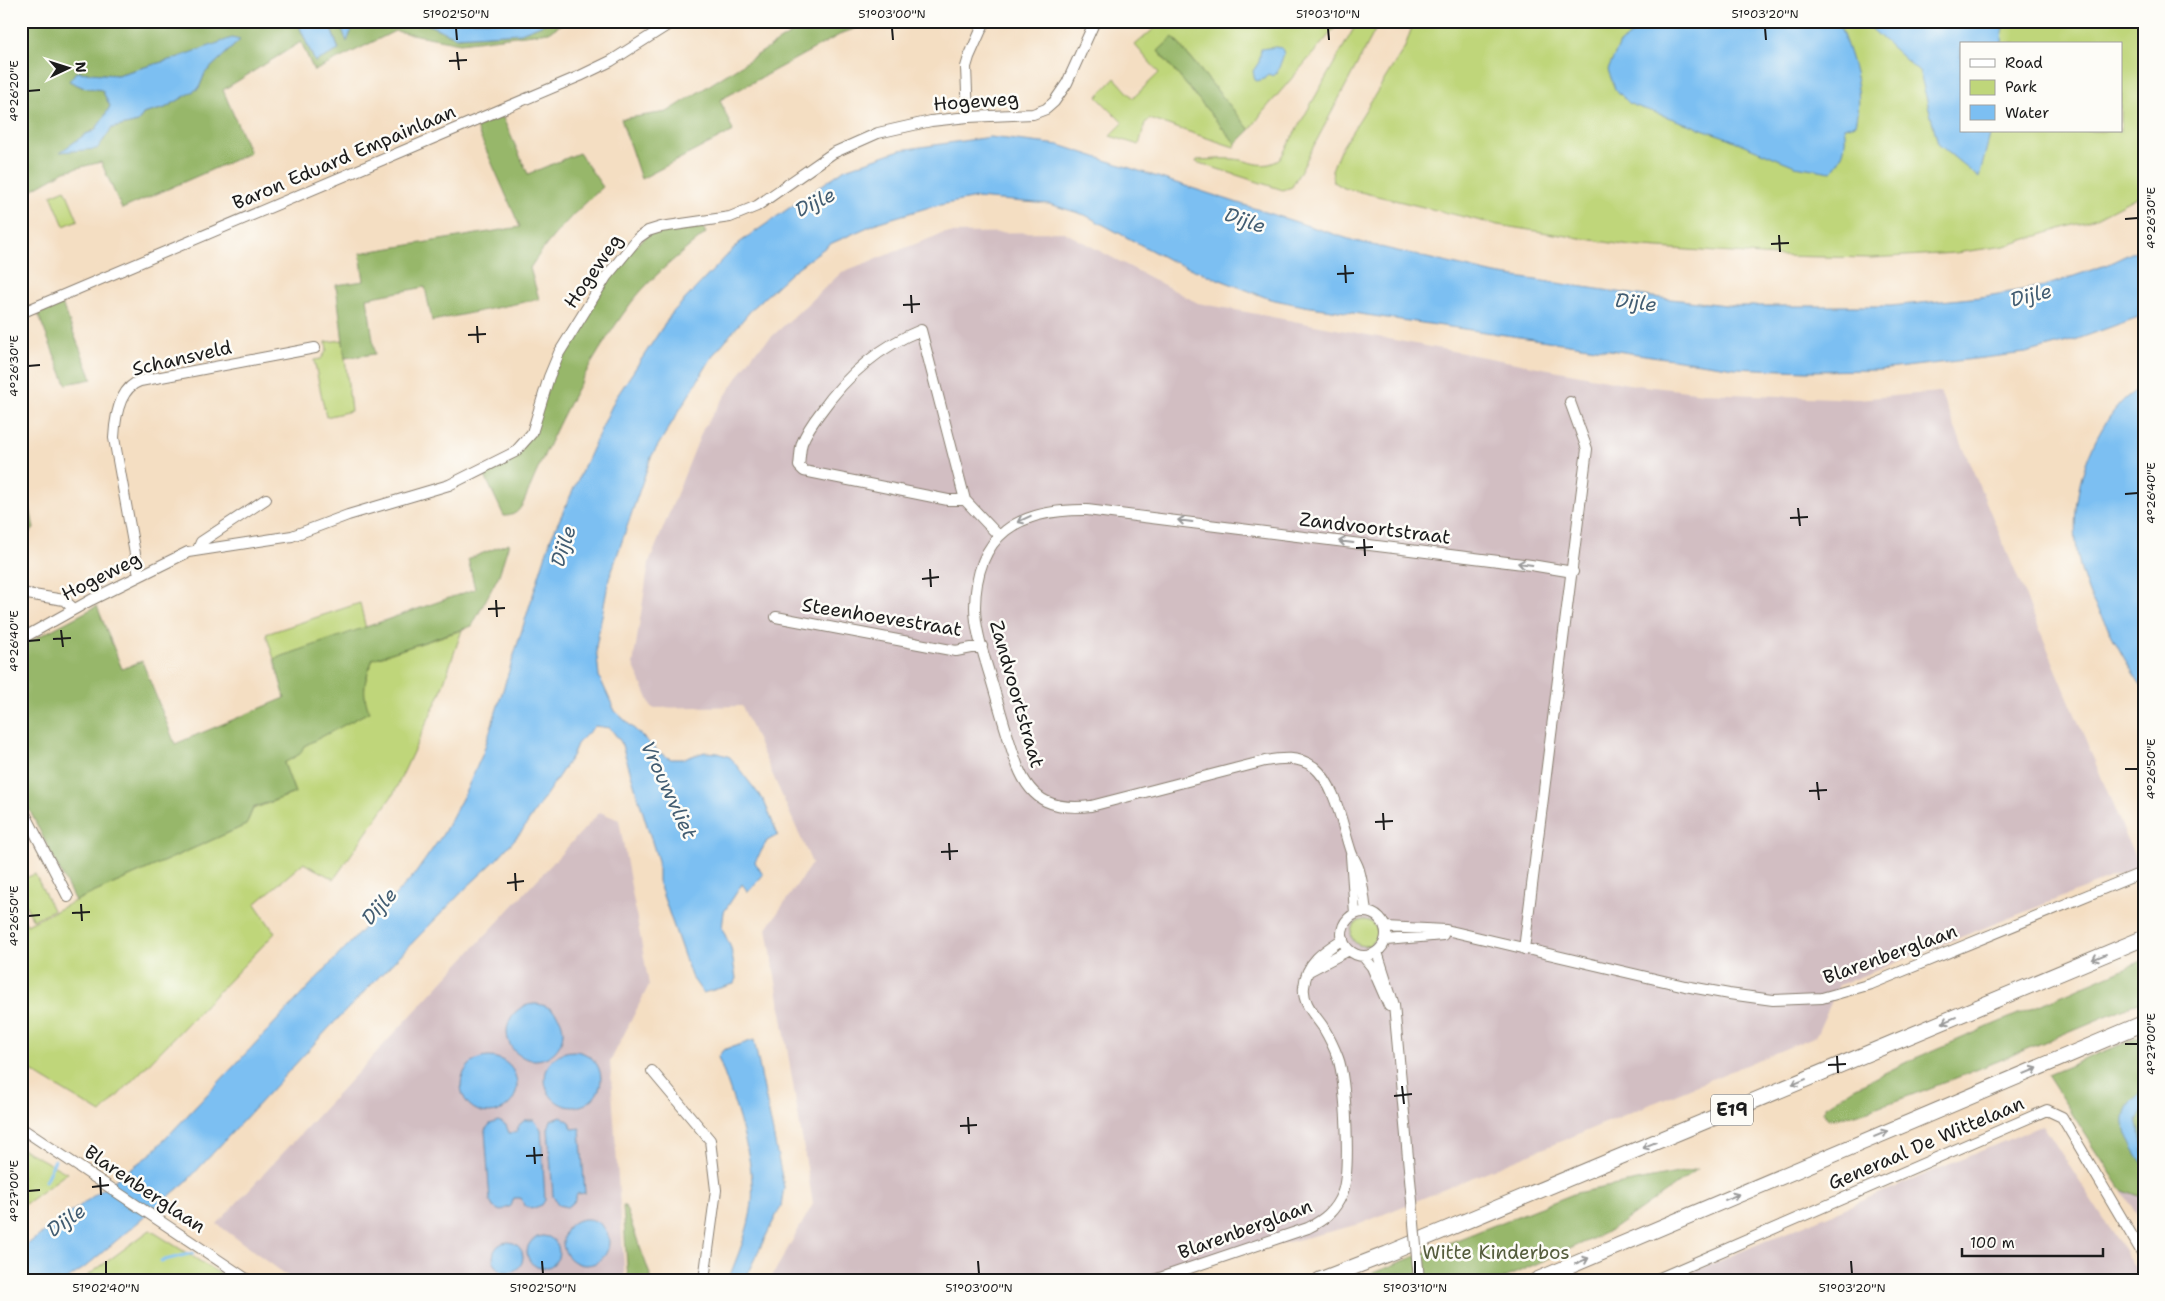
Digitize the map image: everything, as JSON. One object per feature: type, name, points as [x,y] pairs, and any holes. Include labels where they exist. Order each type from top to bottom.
[{"type":"highway","name":"E19","points":[[1320,1280],[1388,1254],[2144,938]]},
{"type":"highway","points":[[1537,1280],[2144,1023]]},
{"type":"street","name":"Baron Eduard Empainlaan","points":[[21,313],[580,76],[611,61],[674,21]]},
{"type":"street","points":[[968,117],[966,67],[985,21]]},
{"type":"street","name":"Hogeweg","points":[[21,639],[74,609],[188,552],[198,549],[284,539],[348,515],[449,485],[515,452],[532,433],[549,377],[559,353],[610,272],[638,238],[648,231],[661,227],[730,217],[757,206],[833,153],[878,133],[931,121],[1033,114],[1046,109],[1054,102],[1067,83],[1095,21]]},
{"type":"street","points":[[965,500],[948,500],[811,473],[804,471],[799,466],[802,444],[813,423],[838,387],[872,357],[901,338],[921,330],[965,500],[998,536]]},
{"type":"street","name":"Schansveld","points":[[139,576],[114,438],[114,426],[124,392],[140,381],[315,348]]},
{"type":"street","points":[[1524,949],[1587,449],[1570,402]]},
{"type":"street","name":"Hogeweg","points":[[198,549],[200,542],[266,500]]},
{"type":"street","name":"Zandvoortstraat","points":[[1360,913],[1351,852],[1338,808],[1323,779],[1314,768],[1302,761],[1286,758],[1265,761],[1091,806],[1072,808],[1044,801],[1028,787],[1018,767],[982,646],[975,609],[978,575],[985,555],[998,536],[1014,524],[1033,515],[1062,510],[1087,510],[1531,565],[1573,572]]},
{"type":"street","points":[[21,593],[64,600],[74,609]]},
{"type":"street","name":"Steenhoevestraat","points":[[776,617],[956,650],[982,646]]},
{"type":"street","points":[[21,806],[68,897]]},
{"type":"street","name":"Blarenberglaan","points":[[1386,927],[1446,930],[1685,986],[1729,994],[1773,1000],[1822,998],[1871,984],[2144,872]]},
{"type":"street","points":[[1363,956],[1377,952],[1386,940],[1386,927],[1378,916],[1360,913],[1350,917],[1343,927],[1343,939],[1349,950],[1363,956],[1372,967],[1396,1026]]},
{"type":"street","name":"Blarenberglaan","points":[[1386,940],[1462,935]]},
{"type":"street","name":"Blarenberglaan","points":[[1154,1280],[1308,1228],[1321,1222],[1338,1204],[1343,1193],[1346,1178],[1346,1105],[1343,1077],[1332,1044],[1304,996],[1304,987],[1311,963],[1343,939]]},
{"type":"street","points":[[1309,971],[1349,950]]},
{"type":"street","points":[[1377,952],[1394,1005],[1419,1280]]},
{"type":"street","points":[[652,1071],[710,1140],[716,1190],[704,1280]]},
{"type":"street","name":"Generaal De Wittelaan","points":[[1655,1280],[2047,1110],[2062,1117],[2144,1256]]},
{"type":"street","name":"Blarenberglaan","points":[[21,1128],[248,1280]]},
{"type":"shaded area","points":[[1064,232],[1198,303],[1628,384],[1704,393],[1858,399],[1940,392],[2139,867],[1839,985],[1816,1036],[1360,1224],[1138,1280],[770,1280],[813,1204],[767,928],[812,863],[742,706],[652,708],[633,664],[649,563],[703,429],[754,353],[842,272],[944,233]]},
{"type":"shaded area","points":[[600,812],[619,820],[649,985],[610,1062],[625,1280],[293,1280],[217,1224]]},
{"type":"shaded area","points":[[2043,1125],[2143,1280],[1673,1280]]},
{"type":"shaded area","points":[[2121,1189],[2144,1198],[2144,1227]]},
{"type":"green space","points":[[21,21],[297,21],[315,62],[339,49],[328,21],[339,21],[347,41],[355,21],[420,21],[456,37],[521,33],[551,21],[567,21],[549,32],[460,43],[395,31],[314,71],[301,42],[223,90],[250,153],[122,209],[101,162],[65,171],[21,196]],"holes":[[[240,40],[205,73],[199,88],[165,108],[143,114],[138,122],[112,128],[103,141],[86,134],[98,126],[110,106],[102,90],[82,87],[70,81],[76,72],[117,75]]]},
{"type":"green space","points":[[811,21],[876,21],[843,33],[720,100],[733,131],[641,179],[621,119],[667,112]]},
{"type":"green space","points":[[1163,21],[1341,21],[1262,113],[1250,130],[1174,38],[1158,51],[1236,144],[1234,147],[1150,119],[1145,123],[1139,145],[1110,136],[1123,123],[1097,97],[1115,78],[1133,98],[1159,73],[1135,45]]},
{"type":"green space","points":[[1358,21],[1380,21],[1292,187],[1283,190],[1196,162],[1197,160],[1228,159],[1262,165],[1280,159]]},
{"type":"green space","points":[[1414,21],[2144,21],[2144,193],[2096,218],[2005,246],[1955,253],[1872,258],[1776,256],[1630,246],[1498,225],[1344,188],[1334,182],[1332,170],[1339,152],[1405,47]]},
{"type":"green space","points":[[1173,37],[1250,130],[1236,144],[1158,51]]},
{"type":"green space","points":[[502,116],[528,174],[579,153],[603,187],[564,225],[546,245],[530,268],[539,299],[432,321],[425,287],[367,298],[375,354],[345,358],[336,285],[364,281],[360,253],[520,227],[476,127]]},
{"type":"green space","points":[[65,189],[78,220],[64,226],[51,195]]},
{"type":"green space","points":[[701,224],[706,233],[666,266],[648,284],[631,303],[615,326],[571,400],[523,504],[515,513],[504,516],[483,472],[519,452],[556,364],[609,277],[634,247],[651,233]]},
{"type":"green space","points":[[62,304],[92,379],[66,384],[38,314]]},
{"type":"green space","points":[[343,340],[351,411],[326,417],[314,360],[321,359],[327,350],[326,342]]},
{"type":"green space","points":[[21,461],[34,529],[21,539]]},
{"type":"green space","points":[[509,543],[499,575],[472,626],[373,659],[365,685],[365,697],[369,712],[304,746],[300,754],[284,763],[295,793],[253,808],[246,825],[75,901],[21,793],[21,646],[97,606],[122,669],[142,661],[175,744],[285,698],[274,659],[475,589],[468,559]]},
{"type":"green space","points":[[360,603],[366,629],[274,659],[266,634]]},
{"type":"green space","points":[[462,630],[440,694],[394,793],[334,879],[303,863],[255,904],[275,933],[101,1113],[21,1065],[21,915],[27,925],[75,901],[246,825],[253,809],[295,793],[284,763],[299,754],[304,746],[368,712],[364,691],[373,659]]},
{"type":"green space","points":[[35,874],[53,910],[33,920],[21,896],[21,880]]},
{"type":"green space","points":[[1364,920],[1373,924],[1377,933],[1373,942],[1364,946],[1355,942],[1351,933],[1355,924]]},
{"type":"green space","points":[[2144,960],[2144,1000],[1979,1069],[1881,1106],[1846,1116],[1827,1118],[1824,1112],[1826,1106],[1854,1088],[1911,1060]]},
{"type":"green space","points":[[2144,1035],[2144,1198],[2121,1189],[2047,1075]]},
{"type":"green space","points":[[21,1148],[67,1173],[21,1207]]},
{"type":"green space","name":"Witte Kinderbos","points":[[1698,1169],[1612,1230],[1500,1280],[1355,1280],[1576,1193]]},
{"type":"green space","points":[[623,1206],[625,1206],[652,1280],[628,1280]]},
{"type":"green space","points":[[150,1230],[230,1280],[82,1280]]},
{"type":"water","points":[[297,21],[328,21],[339,50],[315,62]]},
{"type":"water","points":[[339,21],[355,21],[347,42]]},
{"type":"water","points":[[420,21],[551,21],[521,33],[456,37]]},
{"type":"water","points":[[1650,21],[1838,21],[1855,72],[1859,98],[1856,124],[1844,127],[1845,146],[1831,172],[1795,166],[1725,137],[1630,104],[1615,89],[1608,70],[1620,43]]},
{"type":"water","points":[[1863,21],[2003,21],[2002,42],[1960,42],[1960,132],[1991,132],[1979,178],[1938,144],[1920,73]]},
{"type":"water","points":[[232,38],[240,40],[205,73],[199,88],[165,108],[143,114],[138,122],[112,128],[97,149],[60,152],[86,134],[94,131],[110,106],[102,90],[82,87],[69,81],[76,72],[117,75],[176,58]]},
{"type":"water","points":[[1282,48],[1284,54],[1277,73],[1273,76],[1268,74],[1264,79],[1255,80],[1253,71],[1259,62],[1261,49]]},
{"type":"water","points":[[990,137],[1059,145],[1355,241],[1495,274],[1652,297],[1735,306],[1891,306],[1981,297],[2045,286],[2106,265],[2144,247],[2144,315],[2075,340],[2026,353],[1879,370],[1807,371],[1735,368],[1304,306],[1270,299],[1171,261],[1085,215],[1049,204],[976,198],[930,207],[879,222],[830,244],[793,271],[752,309],[714,354],[651,457],[609,579],[596,647],[599,676],[615,711],[660,753],[671,759],[683,759],[705,752],[718,753],[730,757],[764,801],[778,835],[767,841],[755,862],[763,875],[748,892],[742,884],[724,912],[722,928],[731,948],[736,978],[734,984],[703,993],[691,976],[658,881],[658,861],[621,742],[610,728],[595,726],[577,744],[572,756],[522,831],[497,859],[467,887],[328,1029],[187,1181],[84,1268],[66,1280],[21,1280],[21,1249],[152,1153],[415,874],[443,834],[465,793],[483,753],[551,538],[615,399],[672,313],[739,243],[845,169],[900,150]]},
{"type":"water","points":[[2144,387],[2144,689],[2125,660],[2090,595],[2081,571],[2075,532],[2078,492],[2083,473],[2098,436],[2117,407],[2129,395]]},
{"type":"water","points":[[530,1004],[540,1004],[555,1012],[561,1021],[563,1032],[561,1043],[555,1052],[540,1060],[530,1060],[519,1055],[512,1048],[507,1037],[507,1027],[512,1016],[519,1009]]},
{"type":"water","points":[[754,1040],[784,1187],[781,1206],[750,1268],[746,1280],[728,1280],[743,1242],[748,1223],[752,1203],[752,1186],[742,1129],[718,1057],[723,1050]]},
{"type":"water","points":[[568,1051],[578,1051],[593,1059],[599,1068],[601,1079],[599,1090],[593,1099],[578,1107],[568,1107],[557,1102],[550,1095],[545,1084],[545,1074],[550,1063],[557,1056]]},
{"type":"water","points":[[484,1057],[494,1057],[509,1065],[515,1074],[517,1085],[515,1096],[509,1105],[494,1113],[484,1113],[473,1108],[466,1101],[461,1090],[461,1080],[466,1069],[473,1062]]},
{"type":"water","points":[[2144,1091],[2144,1109],[2137,1120],[2142,1142],[2144,1165],[2130,1143],[2125,1127],[2125,1118],[2132,1102]]},
{"type":"water","points":[[562,1117],[570,1122],[572,1129],[580,1128],[585,1193],[577,1194],[574,1202],[567,1207],[558,1205],[553,1196],[548,1129],[551,1120]]},
{"type":"water","points":[[525,1120],[534,1120],[541,1129],[545,1200],[542,1205],[531,1209],[524,1205],[521,1198],[514,1198],[511,1206],[500,1211],[493,1207],[490,1201],[485,1130],[490,1124],[498,1121],[506,1125],[509,1133],[516,1132],[519,1125]]},
{"type":"water","points":[[581,1219],[591,1219],[605,1229],[609,1242],[605,1255],[599,1261],[591,1265],[581,1265],[567,1255],[563,1247],[563,1237],[573,1223]]},
{"type":"water","points":[[543,1236],[549,1237],[554,1241],[558,1246],[558,1258],[554,1263],[549,1267],[543,1268],[537,1267],[532,1263],[528,1258],[527,1252],[528,1246],[532,1241],[537,1237]]},
{"type":"water","points":[[508,1242],[514,1243],[522,1251],[522,1263],[514,1271],[508,1272],[502,1271],[494,1263],[493,1257],[494,1251],[502,1243]]},
{"type":"waterway","points":[[45,1181],[55,1160]]},
{"type":"waterway","points":[[161,1261],[193,1253]]},
{"type":"water label","name":"Dijle","points":[[815,202]]},
{"type":"water label","name":"Dijle","points":[[1245,220]]},
{"type":"water label","name":"Dijle","points":[[2031,295]]},
{"type":"water label","name":"Dijle","points":[[1636,302]]},
{"type":"water label","name":"Dijle","points":[[563,546]]},
{"type":"water label","name":"Vrouwvliet","points":[[669,790]]},
{"type":"water label","name":"Dijle","points":[[379,906]]},
{"type":"water label","name":"Dijle","points":[[66,1220]]}]
